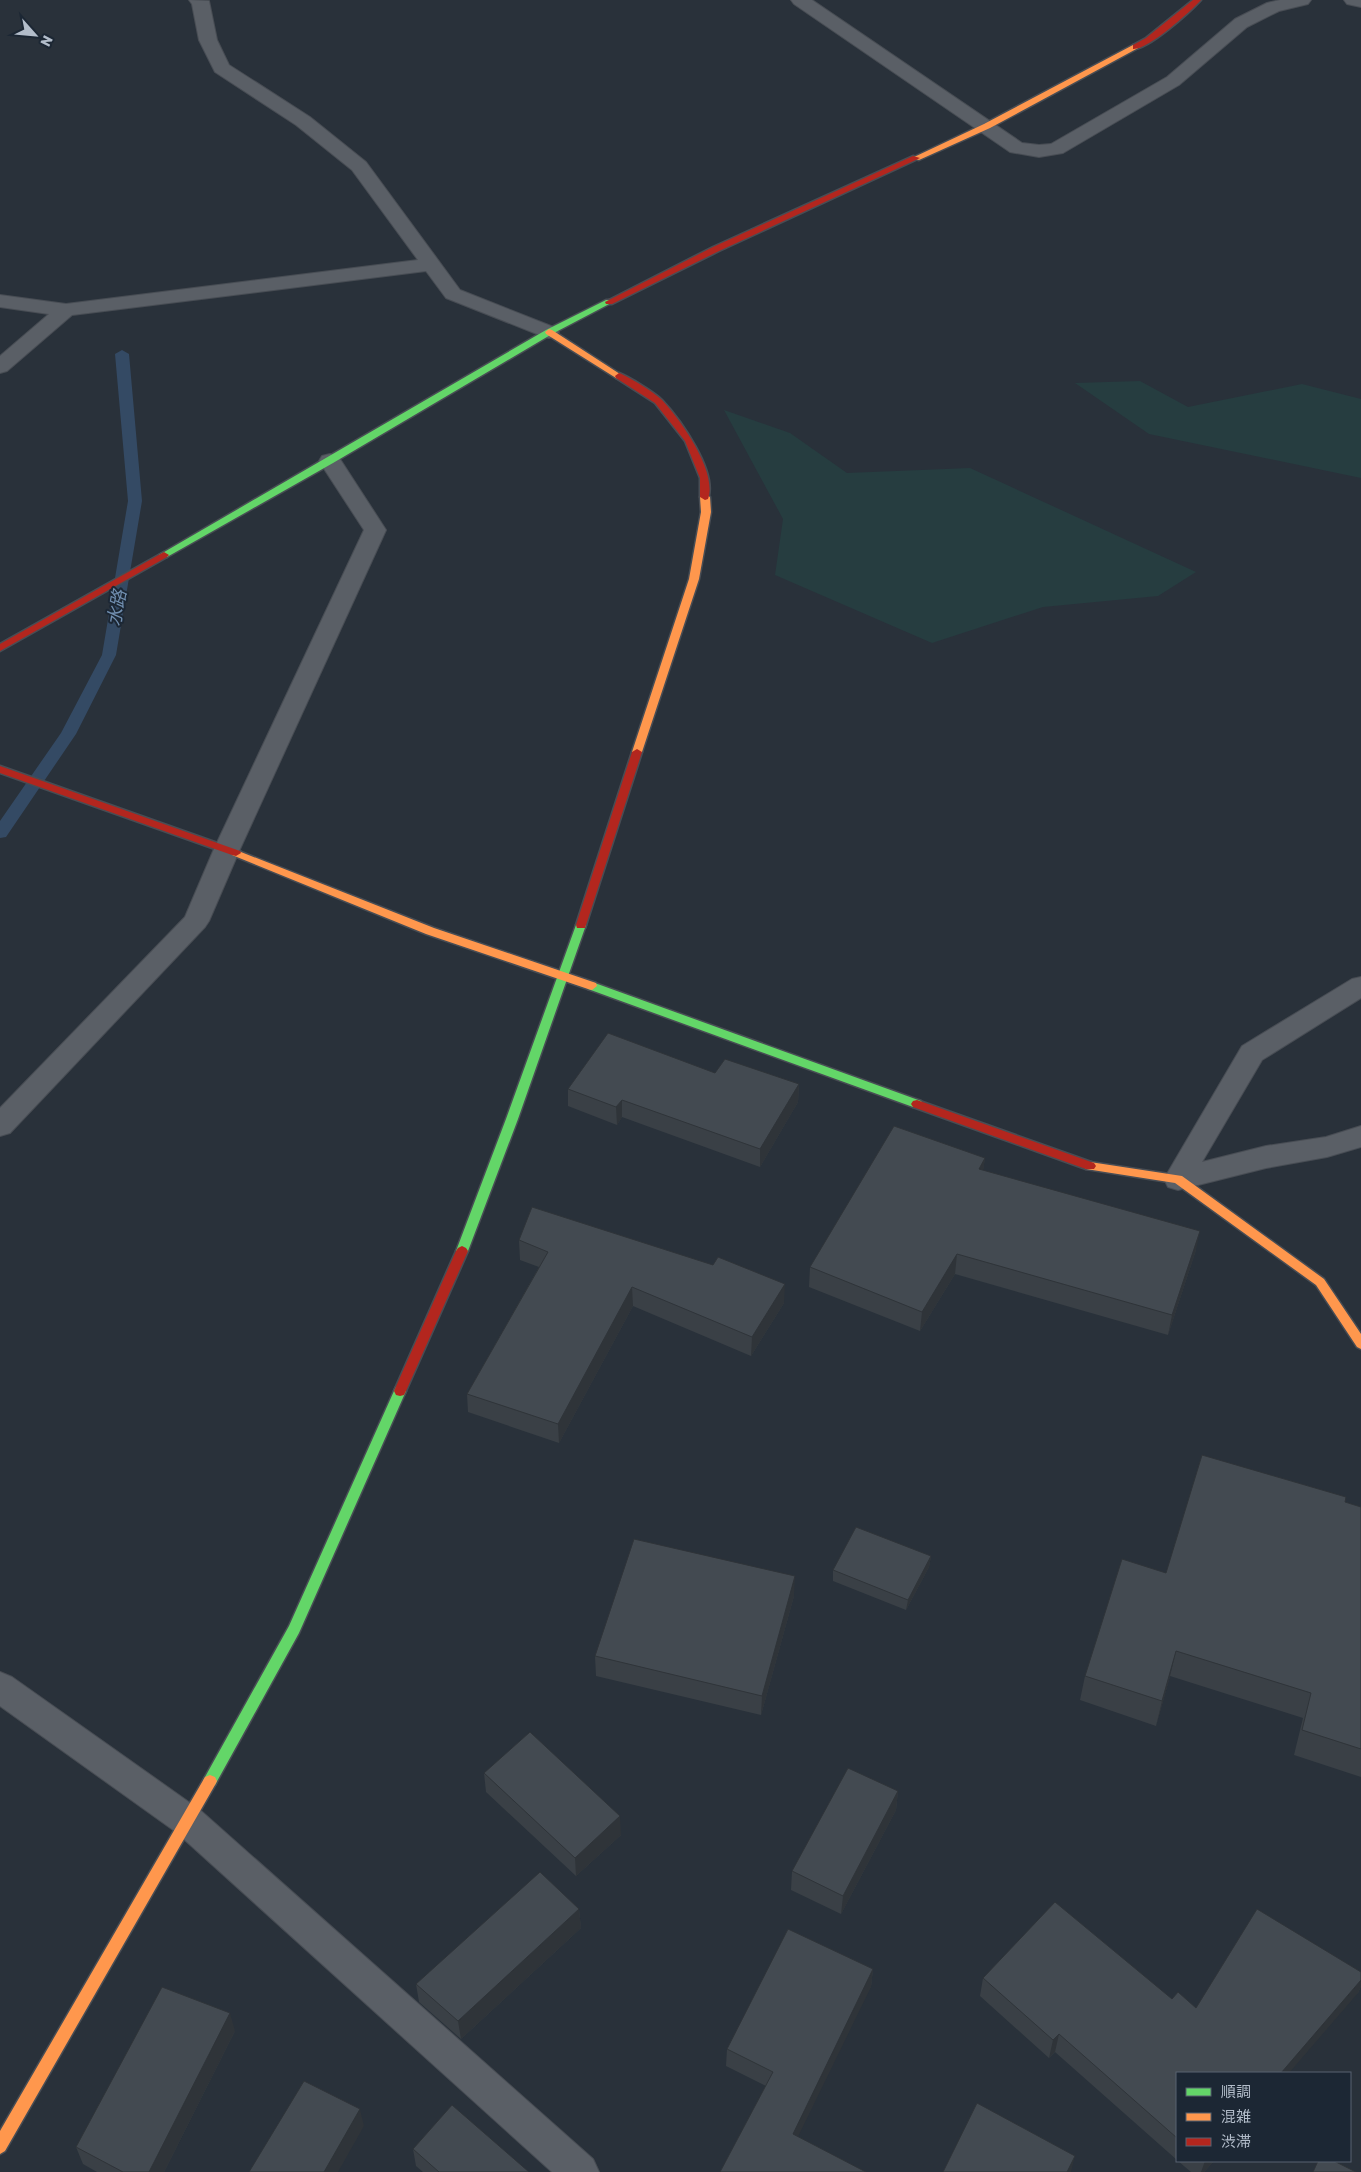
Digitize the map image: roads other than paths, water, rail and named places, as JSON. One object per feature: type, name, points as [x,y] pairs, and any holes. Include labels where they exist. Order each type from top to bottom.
[{"type":"street","points":[[0,2146],[188,1821],[294,1629],[460,1255],[564,976],[694,579],[706,512],[704,478],[689,441],[658,401],[549,332],[453,294],[359,166],[303,121],[221,68],[208,40],[200,1],[198,0]]},
{"type":"street","points":[[800,0],[1017,148],[1039,151],[1056,149],[1173,81],[1241,23],[1273,7],[1302,0]]},
{"type":"street","points":[[0,648],[330,461],[549,332],[716,249],[987,126],[1149,40],[1197,0]]},
{"type":"street","points":[[1353,0],[1361,2]]},
{"type":"street","points":[[0,301],[66,310],[431,264]]},
{"type":"street","points":[[0,367],[66,310]]},
{"type":"street","points":[[0,1126],[196,921],[227,849],[375,530],[330,461]]},
{"type":"street","points":[[0,769],[227,849],[430,931],[564,976],[1092,1168],[1178,1179],[1266,1157],[1327,1147],[1361,1136]]},
{"type":"street","points":[[1178,1179],[1252,1053],[1361,986]]},
{"type":"street","points":[[1178,1179],[1320,1282],[1361,1344]]},
{"type":"street","points":[[0,1687],[188,1821],[580,2172]]},
{"type":"waterway","name":"水路","points":[[0,833],[68,734],[109,655],[135,501],[122,354]]}]
